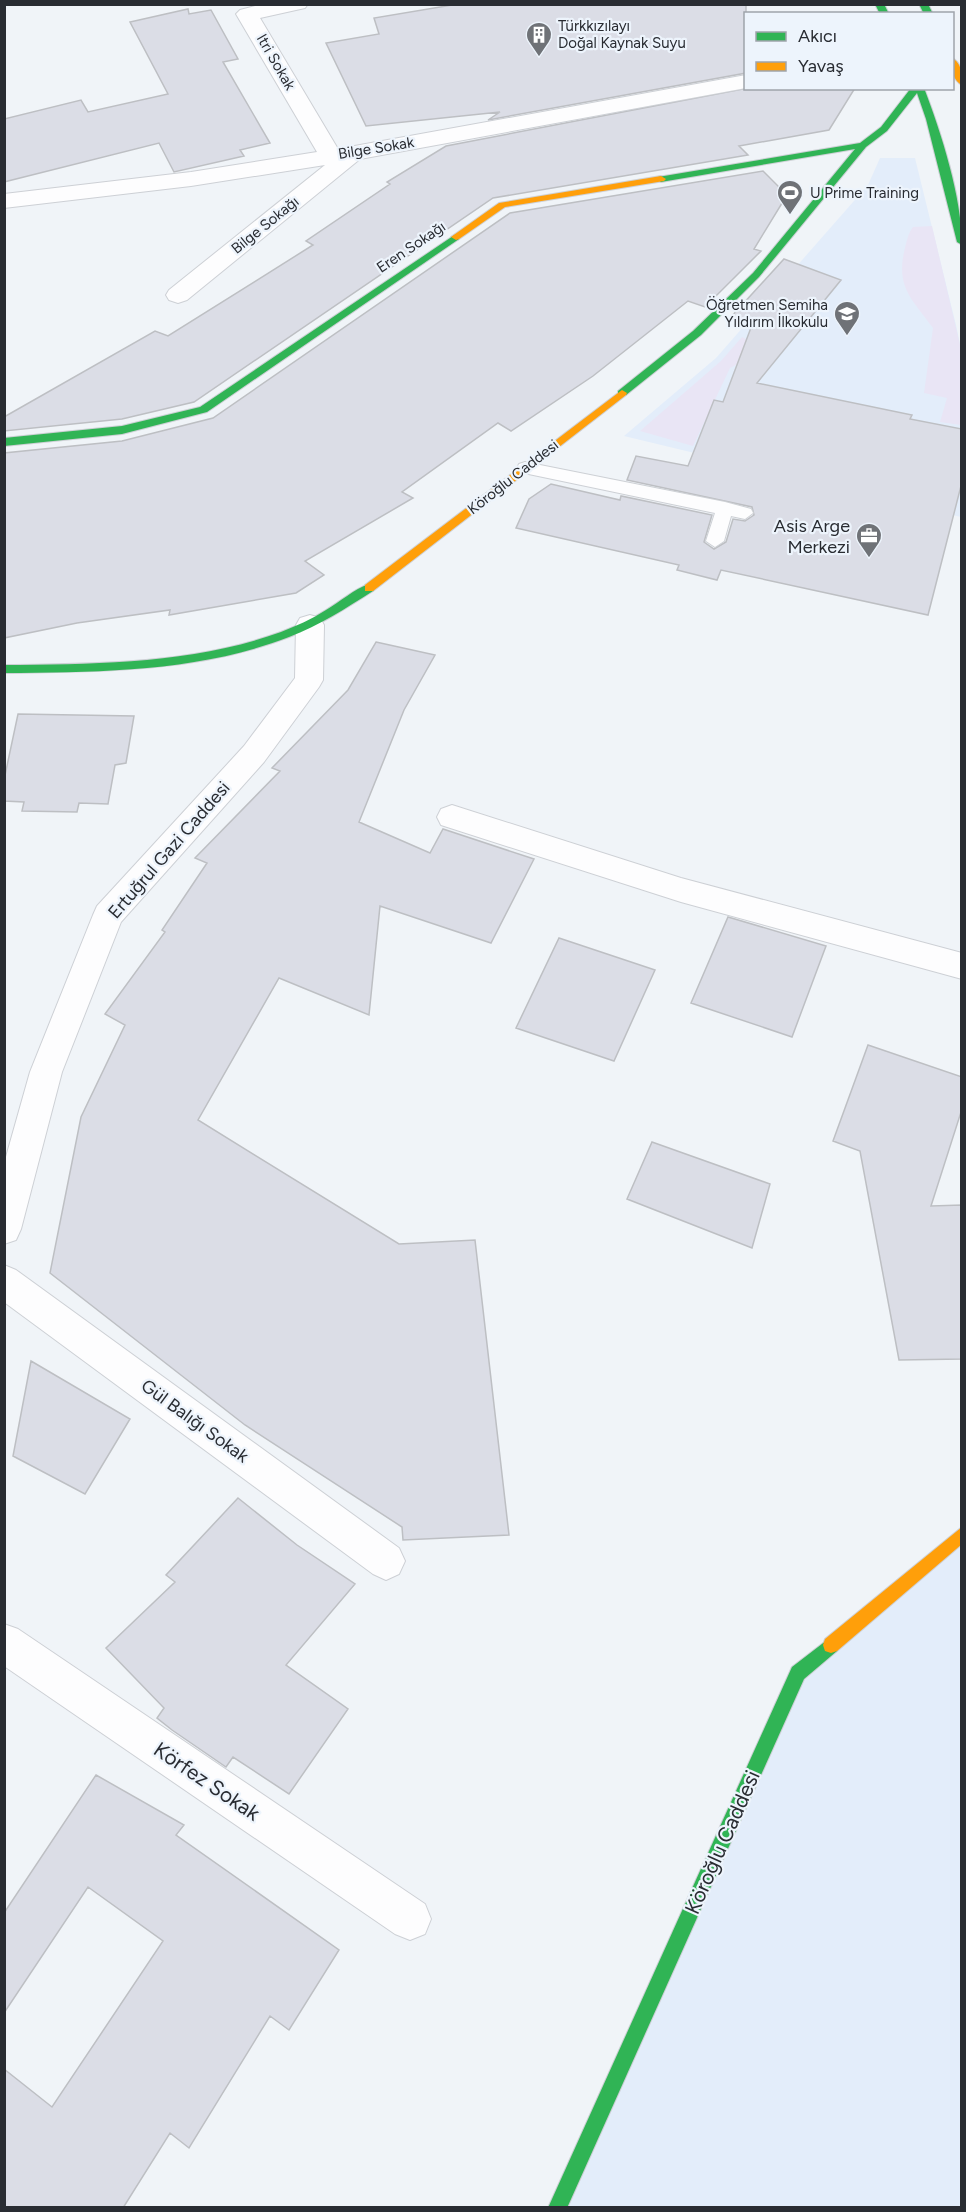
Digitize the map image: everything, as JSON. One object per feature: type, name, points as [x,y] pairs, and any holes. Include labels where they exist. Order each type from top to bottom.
[{"type":"street","name":"Itri Sokak","points":[[298,4],[247,14],[341,155]]},
{"type":"street","name":"Bilge Sokak","points":[[4,201],[90,193],[341,155],[744,81]]},
{"type":"street","name":"Köroğlu Caddesi","points":[[5,672],[185,660],[252,646],[310,625],[350,603],[697,333],[756,275],[863,145],[884,129],[916,90]]},
{"type":"street","points":[[919,90],[931,118],[962,242]]},
{"type":"street","name":"Eren Sokağı","points":[[4,441],[122,430],[203,410],[502,205],[863,145]]},
{"type":"street","name":"Bilge Sokağı","points":[[178,295],[341,155]]},
{"type":"street","name":"Ertuğrul Gazi Caddesi","points":[[4,1229],[46,1072],[108,915],[254,754],[309,680],[310,625]]},
{"type":"street","points":[[452,817],[681,890],[962,966]]},
{"type":"street","name":"Gül Balığı Sokak","points":[[4,1281],[386,1561]]},
{"type":"street","name":"Köroğlu Caddesi","points":[[557,2208],[798,1673],[962,1534]]},
{"type":"street","name":"Körfez Sokak","points":[[4,1643],[410,1919]]},
{"type":"lane","points":[[525,468],[745,513]]},
{"type":"lane","points":[[715,541],[724,508]]},
{"type":"shaded area","name":"Öğretmen Semiha Yıldırım İlkokulu","points":[[880,158],[915,158],[956,325],[961,349],[961,517],[624,436],[716,358],[868,185]]},
{"type":"shaded area","points":[[932,226],[961,349],[961,425],[940,422],[947,398],[924,393],[933,328],[907,292],[902,273],[902,261],[911,230],[913,227]]},
{"type":"shaded area","points":[[742,337],[767,349],[730,368],[693,446],[640,431],[721,361]]},
{"type":"shaded area","points":[[961,1534],[961,2207],[557,2208],[798,1673]]},
{"type":"building","name":"Türkkızılayı Doğal Kaynak Suyu","points":[[458,4],[746,4],[744,73],[488,120],[500,112],[366,126],[326,43],[379,34],[374,18]]},
{"type":"building","points":[[188,9],[189,14],[211,10],[238,59],[223,62],[270,143],[240,150],[244,156],[174,172],[159,143],[4,182],[4,119],[81,100],[88,112],[168,94],[130,22]]},
{"type":"building","points":[[744,89],[854,90],[829,130],[739,146],[748,155],[493,198],[194,402],[122,419],[4,431],[4,417],[155,331],[168,336],[313,245],[306,241],[390,184],[387,182],[446,146]]},
{"type":"building","points":[[763,171],[787,195],[754,249],[761,251],[705,307],[688,301],[593,376],[511,431],[498,423],[402,492],[413,498],[305,561],[324,575],[296,593],[169,615],[170,610],[77,623],[4,638],[4,453],[122,441],[213,418],[510,213]]},
{"type":"building","points":[[784,259],[841,280],[757,383],[912,415],[910,419],[962,429],[962,482],[928,615],[721,570],[717,580],[677,570],[679,565],[516,528],[529,499],[551,484],[620,500],[621,496],[712,515],[704,542],[714,549],[726,542],[733,519],[745,521],[754,515],[752,507],[627,480],[636,456],[688,466],[714,400],[723,402],[752,325],[731,317]]},
{"type":"building","points":[[376,642],[435,655],[404,710],[359,822],[430,853],[443,829],[534,859],[491,943],[380,906],[369,1015],[279,978],[198,1120],[399,1244],[475,1240],[509,1535],[403,1540],[402,1527],[245,1425],[50,1273],[81,1117],[125,1025],[105,1014],[165,932],[162,930],[207,863],[195,858],[280,771],[272,768],[348,690]]},
{"type":"building","points":[[18,714],[134,716],[126,763],[115,765],[108,804],[79,803],[77,812],[22,811],[24,802],[4,801],[4,780]]},
{"type":"building","points":[[728,917],[826,946],[792,1037],[691,1003]]},
{"type":"building","points":[[559,938],[655,970],[614,1061],[516,1028]]},
{"type":"building","points":[[868,1045],[962,1077],[962,1109],[931,1206],[962,1205],[962,1359],[899,1360],[860,1151],[833,1141]]},
{"type":"building","points":[[652,1142],[770,1184],[752,1248],[627,1199]]},
{"type":"building","points":[[31,1361],[130,1419],[85,1494],[13,1456]]},
{"type":"building","points":[[238,1498],[297,1545],[355,1584],[286,1665],[348,1709],[289,1794],[233,1757],[226,1767],[172,1730],[157,1718],[164,1708],[106,1648],[175,1582],[166,1575]]},
{"type":"building","points":[[96,1775],[184,1825],[176,1835],[339,1950],[289,2030],[270,2016],[189,2148],[170,2133],[123,2208],[4,2208],[4,2069],[52,2107],[163,1941],[88,1887],[4,2013],[4,1913]]},
{"type":"traffic: fast","points":[[879,4],[884,12]]},
{"type":"traffic: fast","points":[[923,4],[928,12]]},
{"type":"traffic: fast","points":[[622,393],[697,333],[756,275],[863,145],[884,129],[914,90]]},
{"type":"traffic: fast","points":[[920,90],[931,119],[962,242]]},
{"type":"traffic: fast","points":[[661,179],[863,145]]},
{"type":"traffic: fast","points":[[4,442],[122,430],[203,410],[456,237]]},
{"type":"traffic: fast","points":[[4,669],[147,664],[241,649],[286,634],[329,614],[369,588]]},
{"type":"traffic: fast","points":[[557,2208],[798,1673],[831,1645]]},
{"type":"traffic: slow","points":[[954,65],[962,82]]},
{"type":"traffic: slow","points":[[456,237],[502,205],[661,179]]},
{"type":"traffic: slow","points":[[369,588],[622,393]]},
{"type":"traffic: slow","points":[[831,1645],[962,1534]]},
{"type":"place","name":"Türkkızılayı Doğal Kaynak Suyu","points":[[539,58]]},
{"type":"place","name":"U Prime Training","points":[[790,216]]},
{"type":"place","name":"Öğretmen Semiha Yıldırım İlkokulu","points":[[847,337]]},
{"type":"place","name":"Asis Arge Merkezi","points":[[869,559]]}]
